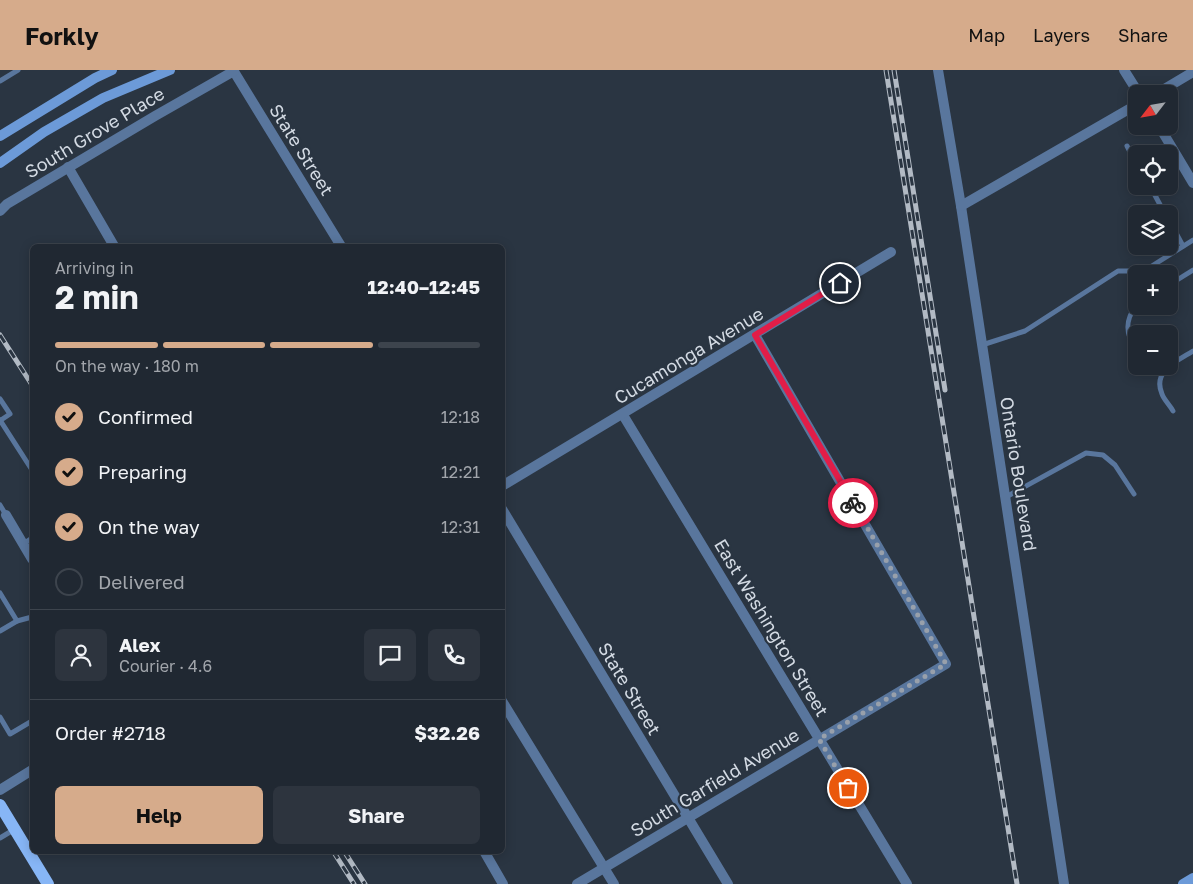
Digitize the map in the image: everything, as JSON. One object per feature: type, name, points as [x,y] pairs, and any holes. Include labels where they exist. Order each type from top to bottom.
[{"type":"main road","points":[[0,136],[112,70]]},
{"type":"main road","points":[[0,163],[44,132],[103,98],[170,70]]},
{"type":"main road","points":[[0,805],[48,884]]},
{"type":"main road","points":[[1183,884],[1193,878]]},
{"type":"street","name":"South Grove Place","points":[[0,211],[7,204],[68,167],[233,70]]},
{"type":"street","name":"State Street","points":[[233,70],[340,244]]},
{"type":"street","name":"Ontario Boulevard","points":[[938,70],[961,206],[1064,884]]},
{"type":"street","points":[[1124,70],[1133,85]]},
{"type":"street","points":[[1171,85],[1193,72]]},
{"type":"street","points":[[961,206],[1128,110]]},
{"type":"street","points":[[1164,135],[1193,182]]},
{"type":"street","points":[[68,167],[113,244]]},
{"type":"street","name":"Cucamonga Avenue","points":[[505,484],[891,252]]},
{"type":"street","name":"South Garfield Avenue","points":[[577,884],[946,664],[755,335]]},
{"type":"street","name":"East Washington Street","points":[[622,415],[907,884]]},
{"type":"street","points":[[6,515],[28,541]]},
{"type":"street","name":"State Street","points":[[505,515],[728,884]]},
{"type":"street","points":[[505,707],[614,884]]},
{"type":"street","points":[[0,790],[30,771]]},
{"type":"street","points":[[486,854],[504,884]]},
{"type":"lane","points":[[0,81],[18,70]]},
{"type":"lane","points":[[1178,237],[1183,246]]},
{"type":"lane","points":[[982,345],[1026,331],[1118,272],[1144,271],[1193,240]]},
{"type":"lane","points":[[1178,279],[1193,270]]},
{"type":"lane","points":[[1128,328],[1129,315]]},
{"type":"lane","points":[[1173,410],[1162,394],[1160,383],[1162,374],[1169,366],[1193,352]]},
{"type":"lane","points":[[0,398],[10,414],[0,420],[30,467]]},
{"type":"lane","points":[[1005,497],[1086,453],[1103,455],[1114,465],[1134,494]]},
{"type":"lane","points":[[0,505],[6,515]]},
{"type":"lane","points":[[0,593],[17,621]]},
{"type":"lane","points":[[0,631],[17,621],[30,618]]},
{"type":"lane","points":[[0,716],[10,734],[30,722]]},
{"type":"lane","points":[[0,838],[15,829]]},
{"type":"railway","points":[[886,70],[1017,884]]},
{"type":"railway","points":[[894,70],[945,390]]},
{"type":"railway","points":[[0,335],[30,382]]},
{"type":"railway","points":[[335,854],[354,884]]},
{"type":"railway","points":[[346,854],[365,884]]},
{"type":"way so far","points":[[848,788],[819,739],[946,664],[853,503]]},
{"type":"route","points":[[840,283],[755,335],[853,503]]}]
